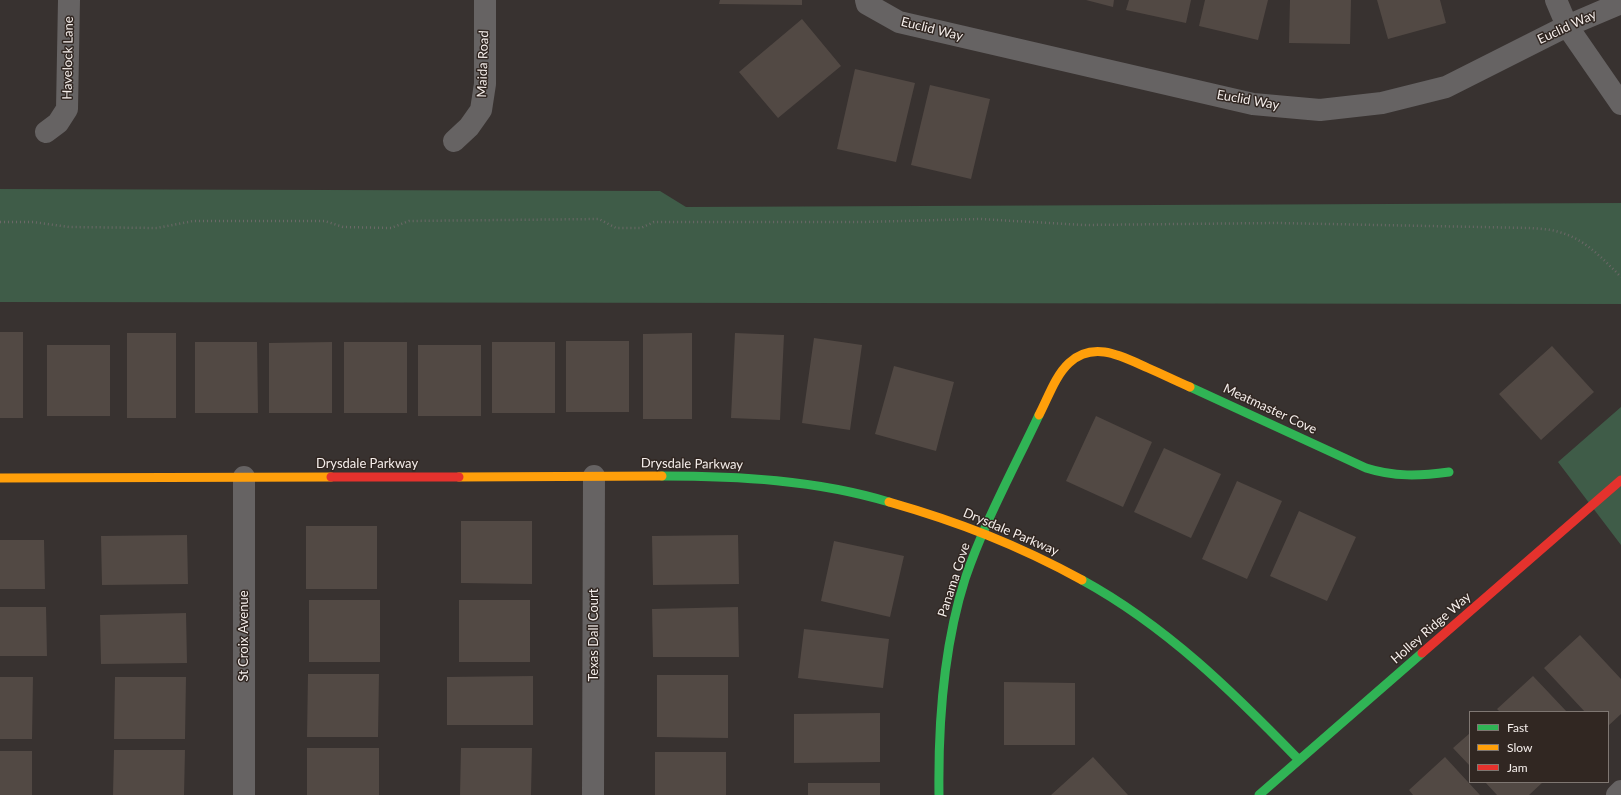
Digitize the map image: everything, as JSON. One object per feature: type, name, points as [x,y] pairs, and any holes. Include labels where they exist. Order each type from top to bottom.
[{"type":"street","name":"Havelock Lane","points":[[46,132],[58,123],[67,109],[69,0]]},
{"type":"street","name":"Maida Road","points":[[454,141],[469,128],[481,110],[485,84],[485,0]]},
{"type":"street","points":[[1556,0],[1567,26],[1621,104]]},
{"type":"street","name":"Euclid Way","points":[[866,2],[899,22],[914,26],[1253,104],[1320,110],[1382,103],[1446,86],[1567,26],[1621,3]]},
{"type":"street","name":"Meatmaster Cove","points":[[1084,352],[1102,351],[1120,355],[1379,473],[1412,477],[1449,472]]},
{"type":"street","name":"Panama Cove","points":[[939,795],[940,714],[947,658],[965,579],[983,533],[1057,378],[1068,363],[1084,352]]},
{"type":"street","name":"Texas Dall Court","points":[[593,795],[594,476]]},
{"type":"street","name":"St Croix Avenue","points":[[244,477],[244,795]]},
{"type":"street","name":"Drysdale Parkway","points":[[0,478],[738,477],[813,485],[898,503],[983,533],[1029,552],[1059,566],[1112,598],[1173,640],[1225,685],[1298,760]]},
{"type":"street","name":"Holley Ridge Way","points":[[1258,795],[1621,480]]},
{"type":"street","points":[[1617,795],[1621,791]]},
{"type":"path","points":[[0,222],[34,222],[69,227],[157,228],[193,221],[325,221],[343,227],[391,228],[409,221],[599,219],[616,228],[642,228],[654,222],[863,222],[980,219],[1084,225],[1276,223],[1531,228],[1557,231],[1575,237],[1597,253],[1621,277]]},
{"type":"green space","points":[[0,189],[660,191],[686,207],[1621,203],[1621,304],[0,302]]},
{"type":"green space","points":[[1621,407],[1621,545],[1558,462]]},
{"type":"building","points":[[720,0],[802,0],[802,5],[719,4]]},
{"type":"building","points":[[1086,0],[1114,0],[1113,7]]},
{"type":"building","points":[[1129,0],[1191,0],[1186,23],[1126,10]]},
{"type":"building","points":[[1205,0],[1268,0],[1258,40],[1199,26]]},
{"type":"building","points":[[1290,0],[1351,0],[1350,44],[1289,43]]},
{"type":"building","points":[[1377,0],[1440,0],[1446,23],[1388,39]]},
{"type":"building","points":[[802,19],[841,66],[778,118],[739,72]]},
{"type":"building","points":[[855,69],[915,83],[896,162],[837,149]]},
{"type":"building","points":[[930,85],[990,99],[971,179],[911,165]]},
{"type":"building","points":[[0,332],[23,332],[23,418],[0,418]]},
{"type":"building","points":[[127,333],[176,333],[176,418],[127,418]]},
{"type":"building","points":[[692,333],[692,419],[643,419],[643,334]]},
{"type":"building","points":[[735,333],[784,335],[780,420],[731,418]]},
{"type":"building","points":[[814,338],[862,345],[850,430],[802,423]]},
{"type":"building","points":[[566,341],[629,341],[629,412],[566,412]]},
{"type":"building","points":[[195,342],[257,342],[258,413],[195,413]]},
{"type":"building","points":[[332,342],[332,413],[269,413],[269,343]]},
{"type":"building","points":[[344,342],[407,342],[407,413],[344,413]]},
{"type":"building","points":[[492,342],[555,342],[555,413],[492,413]]},
{"type":"building","points":[[47,345],[110,345],[110,416],[47,416]]},
{"type":"building","points":[[418,345],[481,345],[481,416],[418,416]]},
{"type":"building","points":[[1552,346],[1594,392],[1541,440],[1499,394]]},
{"type":"building","points":[[894,366],[954,382],[936,451],[875,434]]},
{"type":"building","points":[[1096,416],[1152,442],[1123,507],[1066,481]]},
{"type":"building","points":[[1164,448],[1221,474],[1191,538],[1134,512]]},
{"type":"building","points":[[1237,481],[1282,501],[1247,579],[1202,559]]},
{"type":"building","points":[[1299,511],[1356,537],[1327,601],[1270,576]]},
{"type":"building","points":[[461,521],[532,521],[532,584],[461,583]]},
{"type":"building","points":[[306,526],[377,526],[377,589],[306,589]]},
{"type":"building","points":[[187,535],[188,584],[102,585],[101,536]]},
{"type":"building","points":[[738,535],[739,584],[653,585],[652,536]]},
{"type":"building","points":[[0,540],[44,540],[45,589],[0,589]]},
{"type":"building","points":[[834,541],[904,556],[890,617],[821,601]]},
{"type":"building","points":[[309,600],[380,600],[380,662],[309,662]]},
{"type":"building","points":[[459,600],[530,600],[530,662],[459,662]]},
{"type":"building","points":[[0,607],[46,607],[47,656],[0,656]]},
{"type":"building","points":[[738,607],[739,657],[653,657],[652,609]]},
{"type":"building","points":[[186,613],[187,663],[101,664],[100,615]]},
{"type":"building","points":[[804,629],[889,639],[883,688],[798,678]]},
{"type":"building","points":[[1580,635],[1621,679],[1621,714],[1609,725],[1609,711],[1584,711],[1544,668]]},
{"type":"building","points":[[308,674],[379,674],[378,737],[307,737]]},
{"type":"building","points":[[657,675],[728,675],[728,738],[657,737]]},
{"type":"building","points":[[533,676],[533,725],[447,725],[447,677]]},
{"type":"building","points":[[1533,676],[1566,711],[1499,711],[1497,709]]},
{"type":"building","points":[[0,677],[33,677],[32,739],[0,739]]},
{"type":"building","points":[[115,677],[186,677],[185,739],[114,739]]},
{"type":"building","points":[[1004,682],[1075,683],[1075,745],[1004,745]]},
{"type":"building","points":[[880,713],[880,762],[794,763],[794,714]]},
{"type":"building","points":[[1469,734],[1469,765],[1453,748]]},
{"type":"building","points":[[307,748],[379,748],[379,795],[307,795]]},
{"type":"building","points":[[461,748],[532,748],[531,795],[460,795]]},
{"type":"building","points":[[114,750],[185,750],[184,795],[113,795]]},
{"type":"building","points":[[0,751],[32,751],[32,795],[0,795]]},
{"type":"building","points":[[655,752],[726,752],[726,795],[655,795]]},
{"type":"building","points":[[1093,757],[1128,795],[1051,795]]},
{"type":"building","points":[[1445,757],[1480,795],[1413,795],[1409,790]]},
{"type":"building","points":[[808,783],[880,783],[880,795],[808,795]]},
{"type":"building","points":[[1486,783],[1542,783],[1529,795],[1497,795]]},
{"type":"traffic: fast","points":[[1190,387],[1366,468],[1387,473],[1407,475],[1449,472]]},
{"type":"traffic: fast","points":[[939,795],[943,686],[958,605],[965,579],[981,537],[1039,415]]},
{"type":"traffic: fast","points":[[662,476],[748,478],[805,484],[889,502]]},
{"type":"traffic: fast","points":[[1082,580],[1113,598],[1170,639],[1223,685],[1299,760]]},
{"type":"traffic: fast","points":[[1259,795],[1422,653]]},
{"type":"traffic: slow","points":[[1039,415],[1064,368],[1079,356],[1088,353],[1108,353],[1129,359],[1190,387]]},
{"type":"traffic: slow","points":[[459,477],[662,476]]},
{"type":"traffic: slow","points":[[0,478],[331,477]]},
{"type":"traffic: slow","points":[[889,502],[988,535],[1058,567],[1082,580]]},
{"type":"traffic: jam","points":[[331,477],[459,477]]},
{"type":"traffic: jam","points":[[1422,653],[1621,480]]}]
